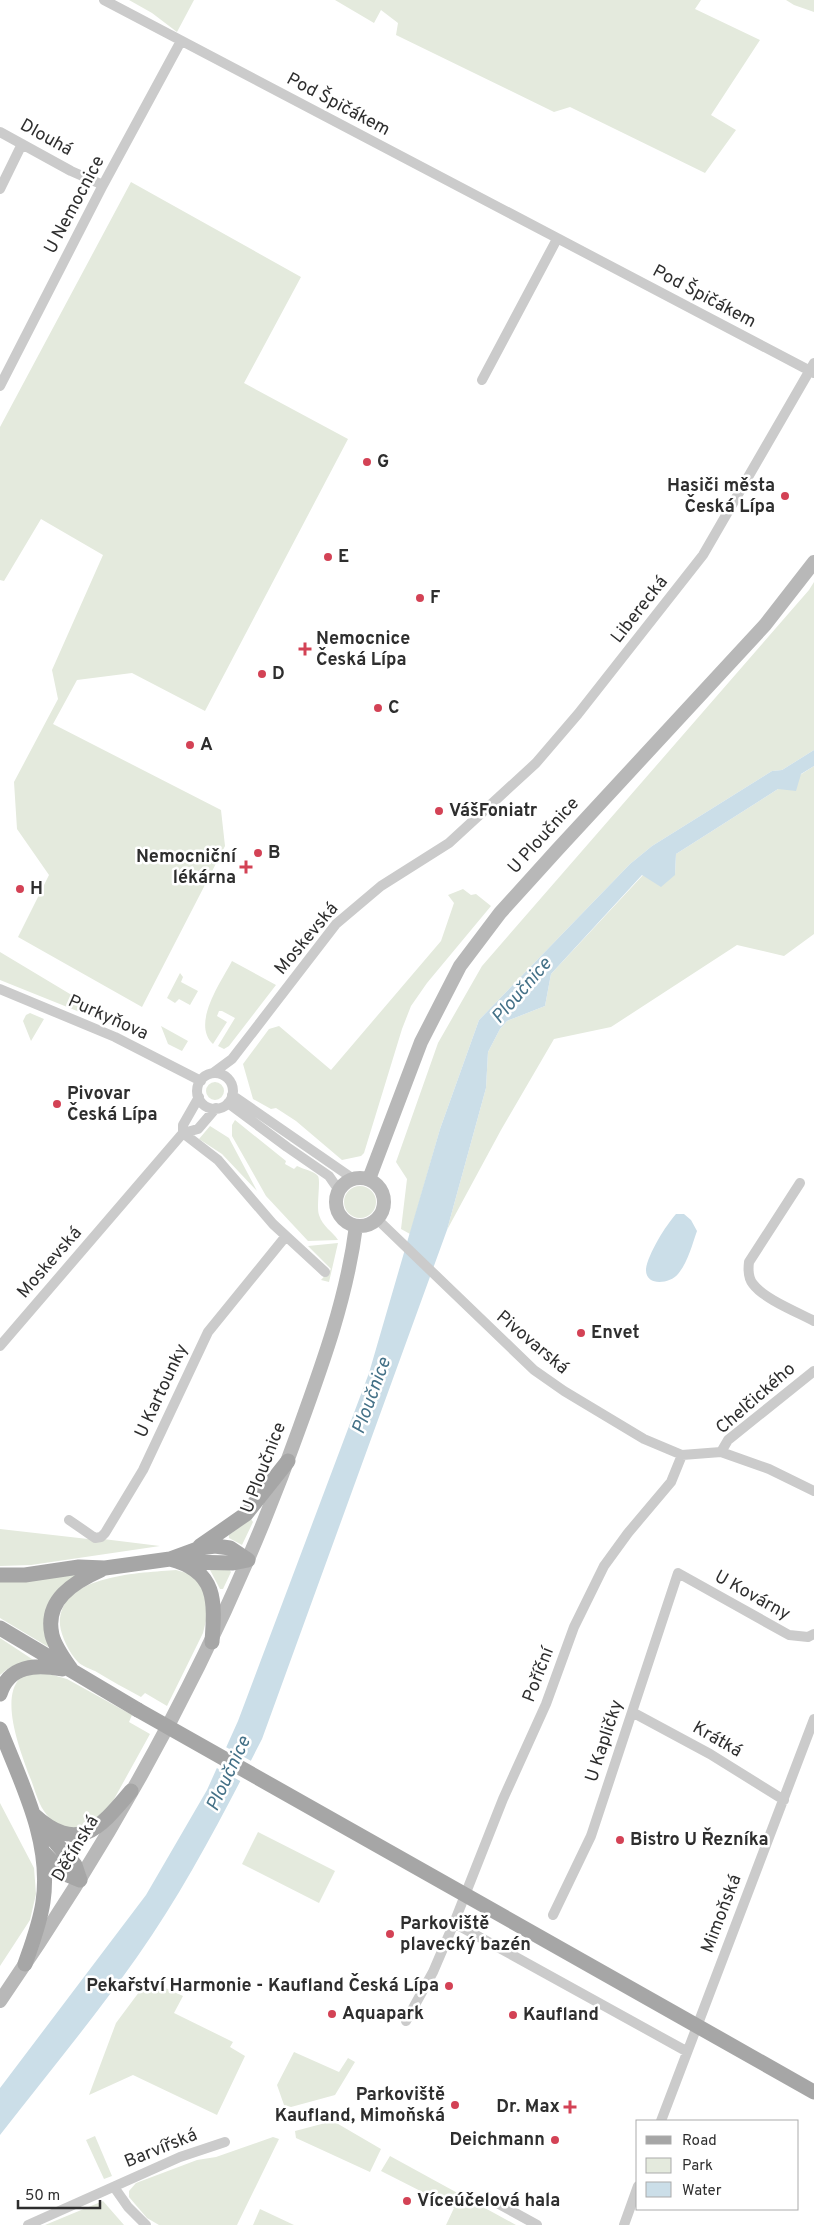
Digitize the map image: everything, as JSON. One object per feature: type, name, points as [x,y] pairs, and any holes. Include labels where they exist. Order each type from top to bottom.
[{"type":"main road","name":"U Ploučnice","points":[[369,1179],[421,1042],[460,966],[500,913],[765,625],[814,562]]},
{"type":"main road","points":[[352,1178],[369,1179],[376,1183],[384,1197],[384,1205],[377,1219],[364,1226],[356,1226],[342,1219],[338,1213],[336,1197],[338,1189],[352,1178]]},
{"type":"main road","name":"U Ploučnice","points":[[176,1712],[212,1642],[288,1462],[334,1328],[345,1290],[356,1226]]},
{"type":"main road","points":[[176,1561],[232,1526],[246,1514],[288,1462]]},
{"type":"main road","points":[[192,1550],[208,1546],[222,1546],[237,1551],[248,1560]]},
{"type":"main road","points":[[0,1575],[25,1575],[79,1567],[105,1568],[176,1561],[233,1563],[248,1560]]},
{"type":"main road","points":[[176,1561],[200,1573],[210,1586],[214,1613],[212,1642]]},
{"type":"main road","points":[[73,1672],[52,1636],[51,1621],[53,1608],[58,1598],[69,1587],[105,1568]]},
{"type":"main road","points":[[0,1628],[138,1710],[814,2092]]},
{"type":"main road","points":[[0,1694],[9,1677],[24,1668],[51,1667],[73,1672]]},
{"type":"main road","name":"Děčínská","points":[[0,2000],[80,1880],[176,1712]]},
{"type":"main road","points":[[0,1728],[33,1814],[44,1853],[45,1885],[43,1903],[38,1926],[25,1964]]},
{"type":"main road","points":[[33,1814],[47,1827],[59,1833],[78,1835],[96,1828],[112,1814],[131,1791]]},
{"type":"main road","points":[[33,1814],[75,1865],[80,1880]]},
{"type":"main road","points":[[44,1853],[62,1873],[80,1880]]},
{"type":"street","name":"Pod Špičákem","points":[[104,0],[557,239],[813,369]]},
{"type":"street","name":"U Nemocnice","points":[[0,386],[103,185],[181,41]]},
{"type":"street","name":"Dlouhá","points":[[0,132],[71,171],[103,185]]},
{"type":"street","points":[[0,189],[22,144]]},
{"type":"street","points":[[482,380],[557,239]]},
{"type":"street","name":"Liberecká","points":[[449,843],[536,763],[578,714],[703,555],[813,369]]},
{"type":"street","name":"Moskevská","points":[[213,1073],[232,1059],[336,924],[382,886],[449,843]]},
{"type":"street","name":"Purkyňova","points":[[0,989],[115,1037],[201,1081]]},
{"type":"street","points":[[230,1099],[232,1059]]},
{"type":"street","points":[[183,1133],[183,1125],[198,1097],[201,1081],[213,1073],[223,1075],[231,1083]]},
{"type":"street","points":[[198,1097],[209,1108],[216,1108]]},
{"type":"street","points":[[183,1133],[198,1129],[216,1108],[230,1099]]},
{"type":"street","points":[[230,1099],[352,1178]]},
{"type":"street","points":[[230,1099],[329,1176],[338,1189]]},
{"type":"street","points":[[183,1133],[218,1160],[273,1224],[325,1272]]},
{"type":"street","name":"Moskevská","points":[[0,1346],[183,1133]]},
{"type":"street","points":[[800,1183],[749,1262],[748,1272],[752,1284],[761,1292],[814,1321]]},
{"type":"street","name":"Pivovarská","points":[[377,1219],[534,1370],[644,1439],[682,1455],[721,1452]]},
{"type":"street","name":"U Kartounky","points":[[69,1520],[95,1538],[101,1537],[106,1533],[143,1470],[208,1332],[286,1236]]},
{"type":"street","name":"Chelčického","points":[[721,1452],[728,1440],[814,1371]]},
{"type":"street","points":[[721,1452],[768,1469],[814,1491]]},
{"type":"street","name":"Poříční","points":[[406,2021],[433,1972],[454,1923],[503,1799],[546,1704],[574,1627],[604,1566],[628,1533],[671,1482],[682,1455]]},
{"type":"street","name":"U Kovárny","points":[[678,1572],[789,1635],[808,1636],[814,1634]]},
{"type":"street","name":"U Kapličky","points":[[553,1915],[591,1836],[678,1572]]},
{"type":"street","name":"Krátká","points":[[632,1712],[710,1754],[784,1800]]},
{"type":"street","name":"Mimoňská","points":[[661,2120],[686,2051],[814,1719]]},
{"type":"street","points":[[454,1923],[686,2051]]},
{"type":"street","name":"Barvířská","points":[[28,2225],[198,2149],[224,2142]]},
{"type":"street","points":[[114,2187],[128,2207],[146,2225]]},
{"type":"street","points":[[624,2225],[636,2192]]},
{"type":"street","points":[[490,2199],[537,2225]]},
{"type":"green space","points":[[129,0],[194,0],[177,32],[152,13]]},
{"type":"green space","points":[[335,0],[701,0],[695,9],[760,40],[711,115],[736,130],[705,173],[570,107],[554,112],[396,35],[398,23],[381,10],[374,23]]},
{"type":"green space","points":[[786,0],[814,0],[814,12],[794,5]]},
{"type":"green space","points":[[131,182],[301,277],[244,383],[348,439],[205,711],[132,673],[77,680],[53,724],[221,810],[225,846],[142,1007],[18,937],[49,875],[17,829],[14,782],[58,699],[52,670],[103,555],[41,519],[4,581],[0,580],[0,427]]},
{"type":"green space","points":[[814,582],[814,750],[782,770],[772,771],[652,846],[630,864],[479,1020],[440,1129],[410,1234],[401,1229],[407,1179],[396,1162],[438,1043],[482,966]]},
{"type":"green space","points":[[814,766],[814,934],[784,956],[737,945],[611,1027],[554,1039],[501,1130],[447,1230],[486,1088],[488,1052],[500,1029],[507,1021],[545,1006],[551,974],[643,875],[675,875],[676,854]]},
{"type":"green space","points":[[463,889],[471,895],[476,894],[491,906],[427,983],[411,1006],[402,1029],[364,1153],[361,1156],[342,1160],[296,1121],[276,1108],[271,1109],[253,1099],[243,1064],[269,1029],[279,1026],[331,1070],[441,941],[454,903],[448,895]]},
{"type":"green space","points":[[0,952],[115,1021],[112,1025],[0,980]]},
{"type":"green space","points":[[232,961],[276,985],[229,1046],[224,1049],[218,1046],[235,1018],[219,1011],[217,1016],[227,1022],[213,1044],[207,1036],[205,1026],[206,1014],[215,991]]},
{"type":"green space","points":[[180,973],[183,977],[181,982],[198,991],[190,1005],[179,999],[175,1003],[167,998]]},
{"type":"green space","points":[[30,1013],[44,1019],[31,1041],[23,1021],[26,1015]]},
{"type":"green space","points":[[161,1026],[188,1041],[182,1051],[168,1044]]},
{"type":"green space","points":[[211,1082],[219,1082],[224,1087],[222,1098],[211,1100],[206,1095],[206,1087]]},
{"type":"green space","points":[[235,1120],[286,1161],[285,1164],[294,1169],[297,1166],[311,1171],[318,1176],[319,1215],[323,1223],[338,1240],[308,1241],[266,1196],[232,1136],[232,1125]]},
{"type":"green space","points":[[210,1126],[229,1138],[257,1191],[222,1154],[199,1139]]},
{"type":"green space","points":[[360,1186],[372,1190],[376,1202],[372,1214],[360,1218],[348,1214],[344,1202],[348,1190]]},
{"type":"green space","points":[[338,1243],[329,1282],[321,1280],[331,1269],[308,1246]]},
{"type":"green space","points":[[251,1519],[253,1522],[242,1545],[229,1538],[229,1535]]},
{"type":"green space","points":[[0,1529],[160,1546],[31,1565],[0,1566]]},
{"type":"green space","points":[[212,1568],[229,1569],[231,1572],[223,1589],[220,1589],[210,1570]]},
{"type":"green space","points":[[176,1570],[190,1574],[201,1582],[208,1612],[203,1633],[167,1706],[145,1693],[141,1697],[80,1663],[66,1645],[60,1625],[63,1608],[72,1595],[86,1586],[124,1575]]},
{"type":"green space","points":[[85,1572],[64,1586],[49,1602],[44,1622],[50,1648],[0,1618],[0,1582]]},
{"type":"green space","points":[[0,1638],[35,1661],[16,1665],[0,1675]]},
{"type":"green space","points":[[42,1672],[67,1679],[132,1715],[129,1722],[150,1734],[113,1801],[93,1824],[67,1830],[51,1820],[39,1803],[21,1752],[12,1711],[14,1687],[20,1678]]},
{"type":"green space","points":[[0,1803],[34,1868],[36,1894],[30,1920],[0,1966]]},
{"type":"green space","points":[[258,1832],[335,1871],[319,1903],[242,1864]]},
{"type":"green space","points":[[148,1980],[183,1996],[174,2013],[233,2042],[230,2047],[245,2056],[217,2115],[133,2075],[89,2095],[116,2023]]},
{"type":"green space","points":[[294,2052],[339,2072],[348,2058],[355,2062],[335,2095],[291,2107],[284,2105],[277,2085]]},
{"type":"green space","points":[[333,2121],[381,2149],[370,2172],[296,2138],[295,2131]]},
{"type":"green space","points":[[95,2136],[112,2176],[104,2179],[86,2140]]},
{"type":"green space","points":[[273,2137],[279,2139],[237,2225],[159,2225],[147,2218],[129,2197],[129,2191],[136,2183],[197,2160],[216,2157]]},
{"type":"green space","points":[[390,2156],[516,2225],[446,2225],[454,2208],[381,2171]]},
{"type":"green space","points":[[103,2201],[124,2225],[45,2225]]},
{"type":"green space","points":[[260,2209],[294,2225],[253,2225]]},
{"type":"water","name":"Ploučnice","points":[[814,750],[814,766],[801,774],[796,791],[778,789],[676,854],[675,875],[661,887],[642,875],[551,974],[545,1006],[507,1021],[500,1029],[488,1052],[486,1088],[447,1230],[262,1739],[203,1850],[155,1931],[70,2047],[0,2135],[0,2088],[146,1895],[207,1790],[238,1721],[369,1373],[440,1129],[479,1020],[630,864],[652,846],[772,771],[782,770]]},
{"type":"water","points":[[676,1214],[684,1214],[691,1220],[697,1231],[687,1259],[678,1274],[664,1282],[654,1281],[649,1279],[647,1275],[647,1263],[658,1240]]},
{"type":"pier","points":[[224,1746],[253,1762],[242,1782],[215,1767]]},
{"type":"place","name":"G","points":[[367,462]]},
{"type":"place","name":"Hasiči města Česká Lípa","points":[[785,496]]},
{"type":"place","name":"E","points":[[328,557]]},
{"type":"place","name":"F","points":[[420,598]]},
{"type":"place","name":"Nemocnice Česká Lípa","points":[[305,649]]},
{"type":"place","name":"D","points":[[262,674]]},
{"type":"place","name":"C","points":[[378,708]]},
{"type":"place","name":"A","points":[[190,745]]},
{"type":"place","name":"VášFoniatr","points":[[439,811]]},
{"type":"place","name":"B","points":[[258,853]]},
{"type":"place","name":"Nemocniční lékárna","points":[[246,867]]},
{"type":"place","name":"H","points":[[20,889]]},
{"type":"place","name":"Pivovar Česká Lípa","points":[[57,1104]]},
{"type":"place","name":"Envet","points":[[581,1333]]},
{"type":"place","name":"Bistro U Řezníka","points":[[620,1840]]},
{"type":"place","name":"Parkoviště plavecký bazén","points":[[390,1934]]},
{"type":"place","name":"Pekařství Harmonie - Kaufland Česká Lípa","points":[[449,1986]]},
{"type":"place","name":"Aquapark","points":[[332,2014]]},
{"type":"place","name":"Kaufland","points":[[513,2015]]},
{"type":"place","name":"Parkoviště Kaufland, Mimoňská","points":[[455,2105]]},
{"type":"place","name":"Dr. Max","points":[[570,2107]]},
{"type":"place","name":"Deichmann","points":[[555,2140]]},
{"type":"place","name":"Víceúčelová hala","points":[[407,2201]]}]
